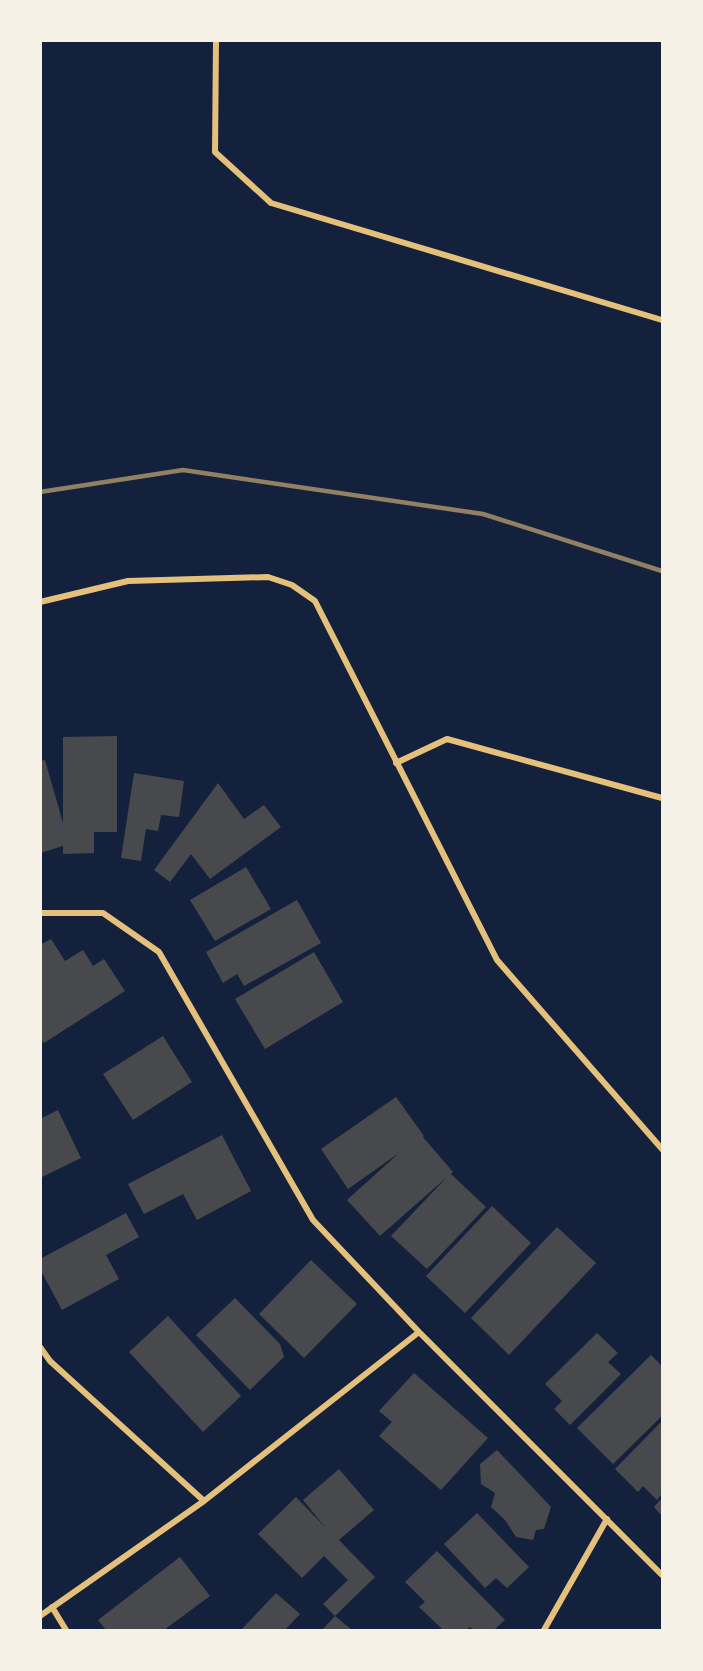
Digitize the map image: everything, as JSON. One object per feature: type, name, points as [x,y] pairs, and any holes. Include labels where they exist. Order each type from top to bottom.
[{"type":"street","points":[[216,40],[215,152],[271,203],[663,320]]},
{"type":"street","points":[[40,602],[128,581],[268,577],[292,585],[315,601],[497,960],[663,1149]]},
{"type":"street","points":[[396,763],[447,739],[663,798]]},
{"type":"street","points":[[40,913],[103,913],[159,952],[313,1220],[419,1332],[663,1575]]},
{"type":"street","points":[[41,1616],[204,1501],[419,1332]]},
{"type":"street","points":[[40,1347],[50,1360],[204,1501]]},
{"type":"street","points":[[544,1630],[607,1519]]},
{"type":"street","points":[[52,1607],[66,1630]]},
{"type":"building","points":[[117,736],[117,832],[94,832],[94,853],[63,854],[63,846],[40,853],[40,761],[45,760],[63,823],[63,737]]},
{"type":"building","points":[[134,773],[184,781],[179,817],[161,815],[158,831],[146,829],[141,861],[121,858]]},
{"type":"building","points":[[218,783],[244,819],[264,805],[281,827],[210,879],[191,854],[170,882],[154,870]]},
{"type":"building","points":[[246,867],[271,909],[215,941],[190,900]]},
{"type":"building","points":[[297,900],[321,943],[244,986],[237,974],[223,983],[206,952]]},
{"type":"building","points":[[51,939],[65,961],[83,950],[93,966],[104,959],[125,991],[44,1043],[40,1038],[40,945]]},
{"type":"building","points":[[314,952],[343,1002],[265,1049],[235,999]]},
{"type":"building","points":[[163,1036],[192,1082],[133,1120],[103,1074]]},
{"type":"building","points":[[396,1097],[423,1137],[453,1172],[451,1174],[486,1207],[427,1269],[391,1236],[447,1177],[380,1236],[347,1200],[399,1153],[348,1189],[321,1149]]},
{"type":"building","points":[[58,1110],[81,1158],[40,1178],[40,1119]]},
{"type":"building","points":[[222,1135],[251,1191],[197,1220],[183,1194],[144,1214],[128,1184]]},
{"type":"building","points":[[492,1206],[531,1243],[465,1313],[426,1276]]},
{"type":"building","points":[[126,1213],[139,1237],[106,1255],[119,1279],[62,1310],[40,1269],[40,1259]]},
{"type":"building","points":[[557,1227],[596,1263],[509,1355],[471,1318]]},
{"type":"building","points":[[311,1260],[357,1304],[304,1358],[259,1314]]},
{"type":"building","points":[[235,1298],[280,1344],[284,1357],[250,1390],[196,1335]]},
{"type":"building","points":[[168,1316],[241,1396],[203,1432],[129,1352]]},
{"type":"building","points":[[597,1333],[618,1353],[608,1362],[621,1374],[570,1425],[554,1409],[562,1401],[545,1384]]},
{"type":"building","points":[[651,1355],[662,1366],[662,1416],[613,1464],[577,1428]]},
{"type":"building","points":[[414,1373],[488,1438],[441,1490],[379,1436],[392,1422],[379,1411]]},
{"type":"building","points":[[662,1421],[662,1494],[657,1500],[643,1486],[638,1492],[615,1469]]},
{"type":"building","points":[[497,1450],[551,1507],[544,1529],[536,1530],[533,1540],[516,1537],[505,1520],[491,1507],[495,1493],[481,1484],[480,1464]]},
{"type":"building","points":[[339,1469],[374,1510],[339,1540],[375,1577],[335,1616],[323,1604],[348,1580],[324,1556],[302,1578],[258,1534],[296,1497],[325,1527],[303,1500]]},
{"type":"building","points":[[662,1498],[662,1516],[654,1507]]},
{"type":"building","points":[[477,1513],[529,1567],[507,1588],[496,1578],[485,1588],[444,1544]]},
{"type":"building","points":[[437,1551],[505,1620],[494,1630],[473,1630],[470,1627],[466,1630],[443,1630],[419,1607],[425,1602],[405,1582]]},
{"type":"building","points":[[180,1557],[210,1596],[164,1630],[106,1630],[98,1620]]},
{"type":"building","points":[[276,1593],[300,1614],[285,1630],[241,1630]]},
{"type":"building","points":[[335,1616],[352,1630],[322,1630]]},
{"type":"railway","points":[[40,492],[183,470],[483,514],[662,571]]}]
